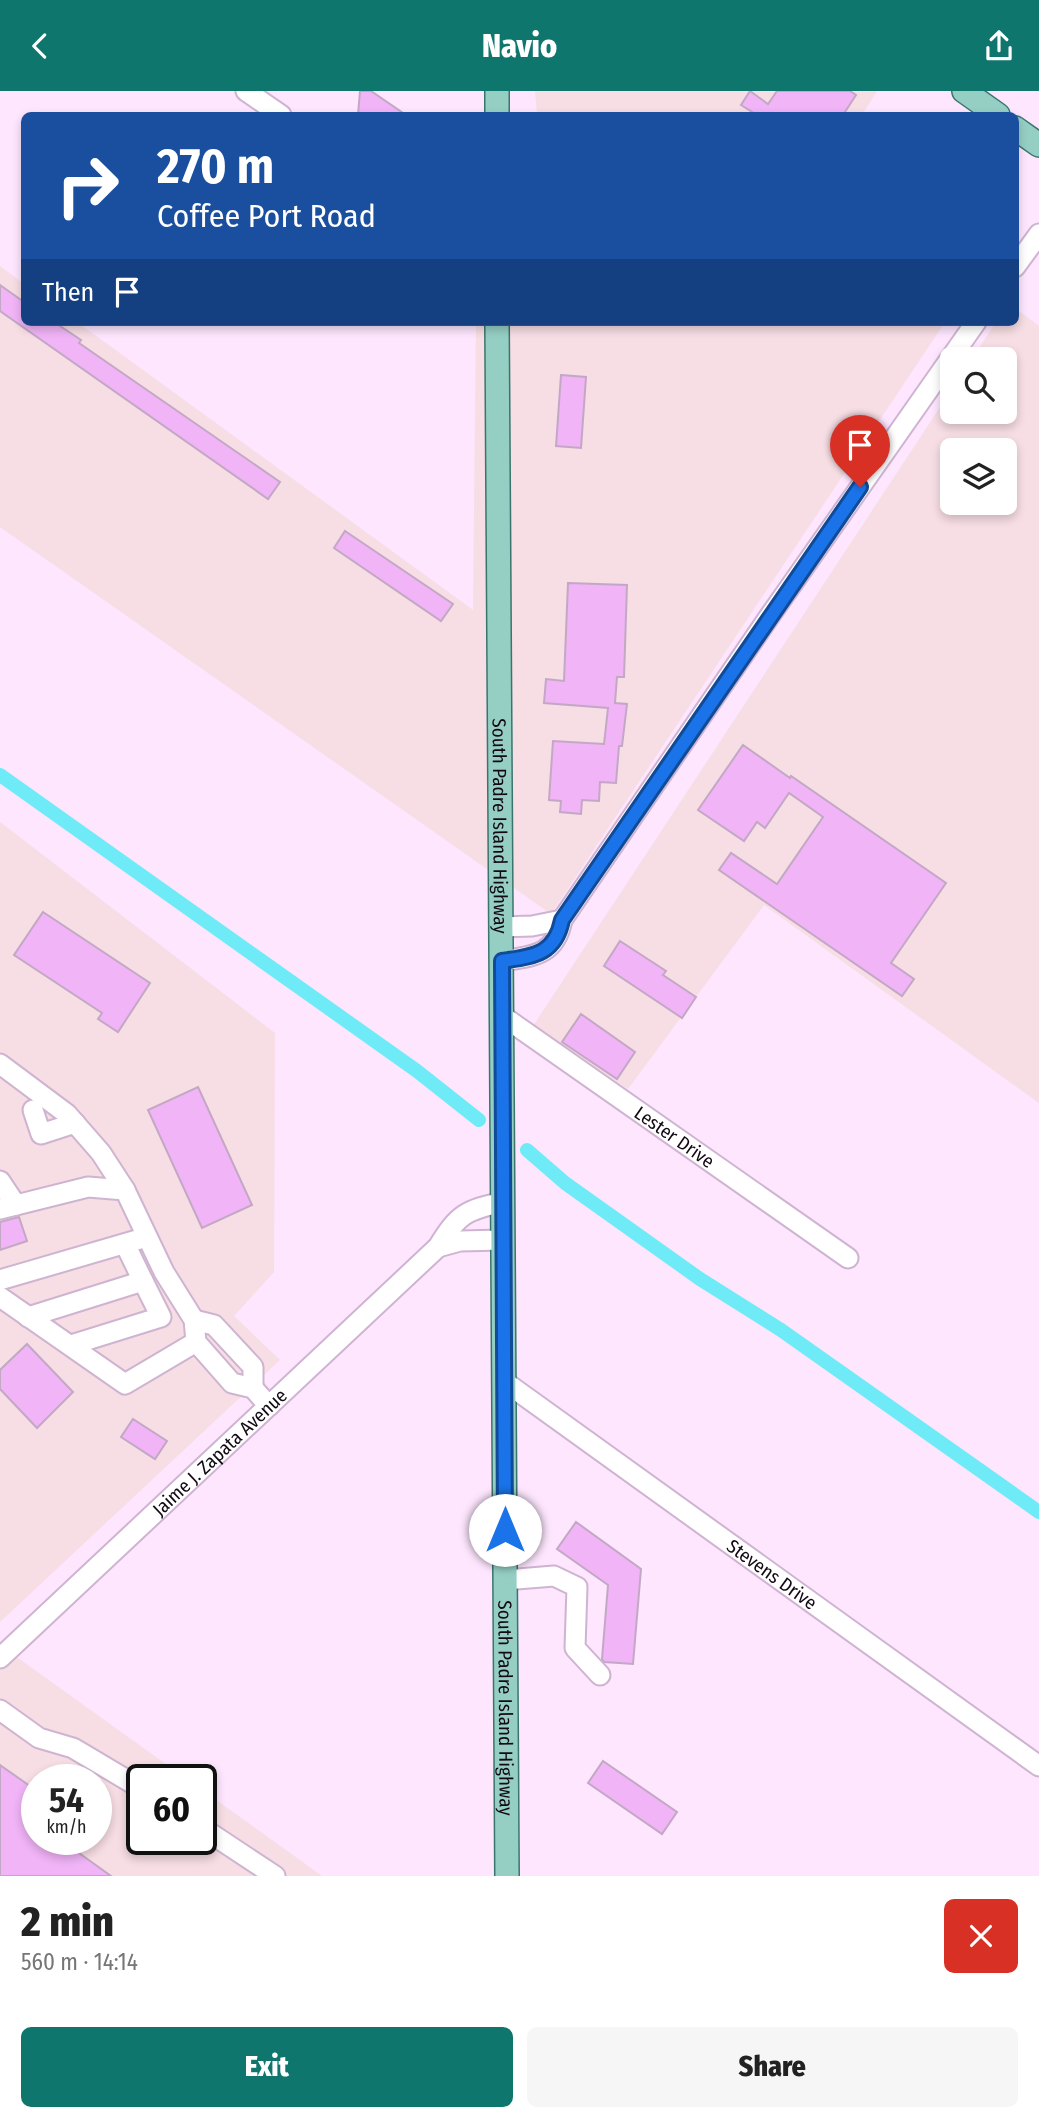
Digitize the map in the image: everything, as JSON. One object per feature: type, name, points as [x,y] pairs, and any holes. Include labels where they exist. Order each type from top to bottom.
[{"type":"main road","points":[[497,91],[497,112]]},
{"type":"main road","points":[[964,91],[994,112]]},
{"type":"main road","points":[[1019,131],[1039,145]]},
{"type":"main road","name":"South Padre Island Highway","points":[[497,326],[505,1580],[511,1873]]},
{"type":"street","points":[[246,91],[277,112]]},
{"type":"street","points":[[1019,262],[1039,234]]},
{"type":"street","points":[[502,961],[532,957],[545,950],[559,936],[562,920],[769,617],[973,326]]},
{"type":"street","points":[[502,927],[532,926],[562,920]]},
{"type":"street","name":"Lester Drive","points":[[501,1015],[848,1258]]},
{"type":"street","points":[[0,1064],[67,1114],[101,1153],[125,1191],[164,1272],[194,1320],[196,1342],[232,1384],[253,1388],[268,1406]]},
{"type":"street","points":[[33,1110],[41,1134],[75,1123]]},
{"type":"street","points":[[0,1181],[8,1207],[88,1187],[125,1191]]},
{"type":"street","name":"Jaime J. Zapata Avenue","points":[[0,1658],[438,1247],[450,1226],[473,1209],[503,1202]]},
{"type":"street","points":[[0,1280],[147,1237]]},
{"type":"street","points":[[438,1247],[460,1241],[503,1240]]},
{"type":"street","points":[[71,1345],[161,1317],[125,1244]]},
{"type":"street","points":[[29,1317],[143,1280]]},
{"type":"street","points":[[0,1297],[125,1384],[196,1342]]},
{"type":"street","points":[[194,1320],[214,1325],[253,1367],[253,1388]]},
{"type":"street","name":"Stevens Drive","points":[[505,1382],[1039,1766]]},
{"type":"street","points":[[505,1580],[554,1576],[577,1587],[575,1648],[600,1675]]},
{"type":"street","points":[[0,1710],[38,1738],[72,1748],[126,1780]]},
{"type":"street","points":[[217,1838],[275,1876]]},
{"type":"shaded area","points":[[535,91],[877,91],[864,112],[537,112]]},
{"type":"shaded area","points":[[0,266],[21,282],[21,326],[82,326],[473,610],[476,326],[942,326],[551,914],[0,527]]},
{"type":"shaded area","points":[[1019,311],[1039,326],[1039,1103],[764,905],[628,1089],[533,1026],[940,407],[940,424],[1017,424],[1017,347],[980,347],[993,326],[1019,326]]},
{"type":"shaded area","points":[[0,822],[275,1033],[274,1272],[234,1316],[280,1360],[0,1622]]},
{"type":"shaded area","points":[[0,1645],[166,1764],[126,1764],[126,1855],[217,1855],[217,1801],[322,1876],[0,1876]]},
{"type":"building","points":[[360,91],[371,91],[402,112],[358,112]]},
{"type":"building","points":[[750,91],[768,104],[777,91],[850,91],[856,95],[845,112],[752,112],[741,105]]},
{"type":"building","points":[[0,285],[21,300],[21,326],[0,311]]},
{"type":"building","points":[[21,326],[60,326],[81,340],[79,343],[280,482],[268,499]]},
{"type":"building","points":[[561,375],[586,377],[581,448],[556,446]]},
{"type":"building","points":[[345,531],[453,604],[441,621],[334,548]]},
{"type":"building","points":[[568,583],[627,585],[624,677],[617,677],[615,703],[627,704],[622,746],[619,746],[616,783],[600,782],[599,801],[582,800],[581,814],[560,812],[561,801],[549,800],[553,741],[604,744],[608,708],[544,703],[546,679],[564,681]]},
{"type":"building","points":[[743,745],[946,883],[891,963],[914,979],[902,996],[719,870],[731,853],[777,884],[823,817],[789,793],[765,828],[757,822],[744,841],[698,810]]},
{"type":"building","points":[[43,912],[150,983],[118,1032],[98,1019],[102,1013],[14,955]]},
{"type":"building","points":[[620,941],[666,971],[663,975],[696,997],[682,1018],[604,966]]},
{"type":"building","points":[[581,1014],[635,1052],[617,1079],[562,1042]]},
{"type":"building","points":[[198,1087],[252,1205],[202,1228],[148,1110]]},
{"type":"building","points":[[19,1217],[27,1241],[0,1250],[0,1222]]},
{"type":"building","points":[[27,1344],[73,1392],[37,1428],[0,1389],[0,1370]]},
{"type":"building","points":[[133,1419],[167,1441],[155,1459],[121,1437]]},
{"type":"building","points":[[576,1522],[641,1569],[633,1664],[604,1662],[602,1659],[608,1585],[557,1549]]},
{"type":"building","points":[[603,1761],[677,1812],[662,1834],[588,1783]]},
{"type":"building","points":[[0,1765],[21,1780],[21,1855],[82,1855],[111,1876],[0,1876]]},
{"type":"waterway","points":[[0,775],[417,1071],[479,1120]]},
{"type":"waterway","points":[[527,1150],[565,1183],[700,1279],[781,1330],[1039,1512]]},
{"type":"route","points":[[505,1530],[502,961],[532,957],[545,950],[559,936],[562,920],[860,487]]}]
